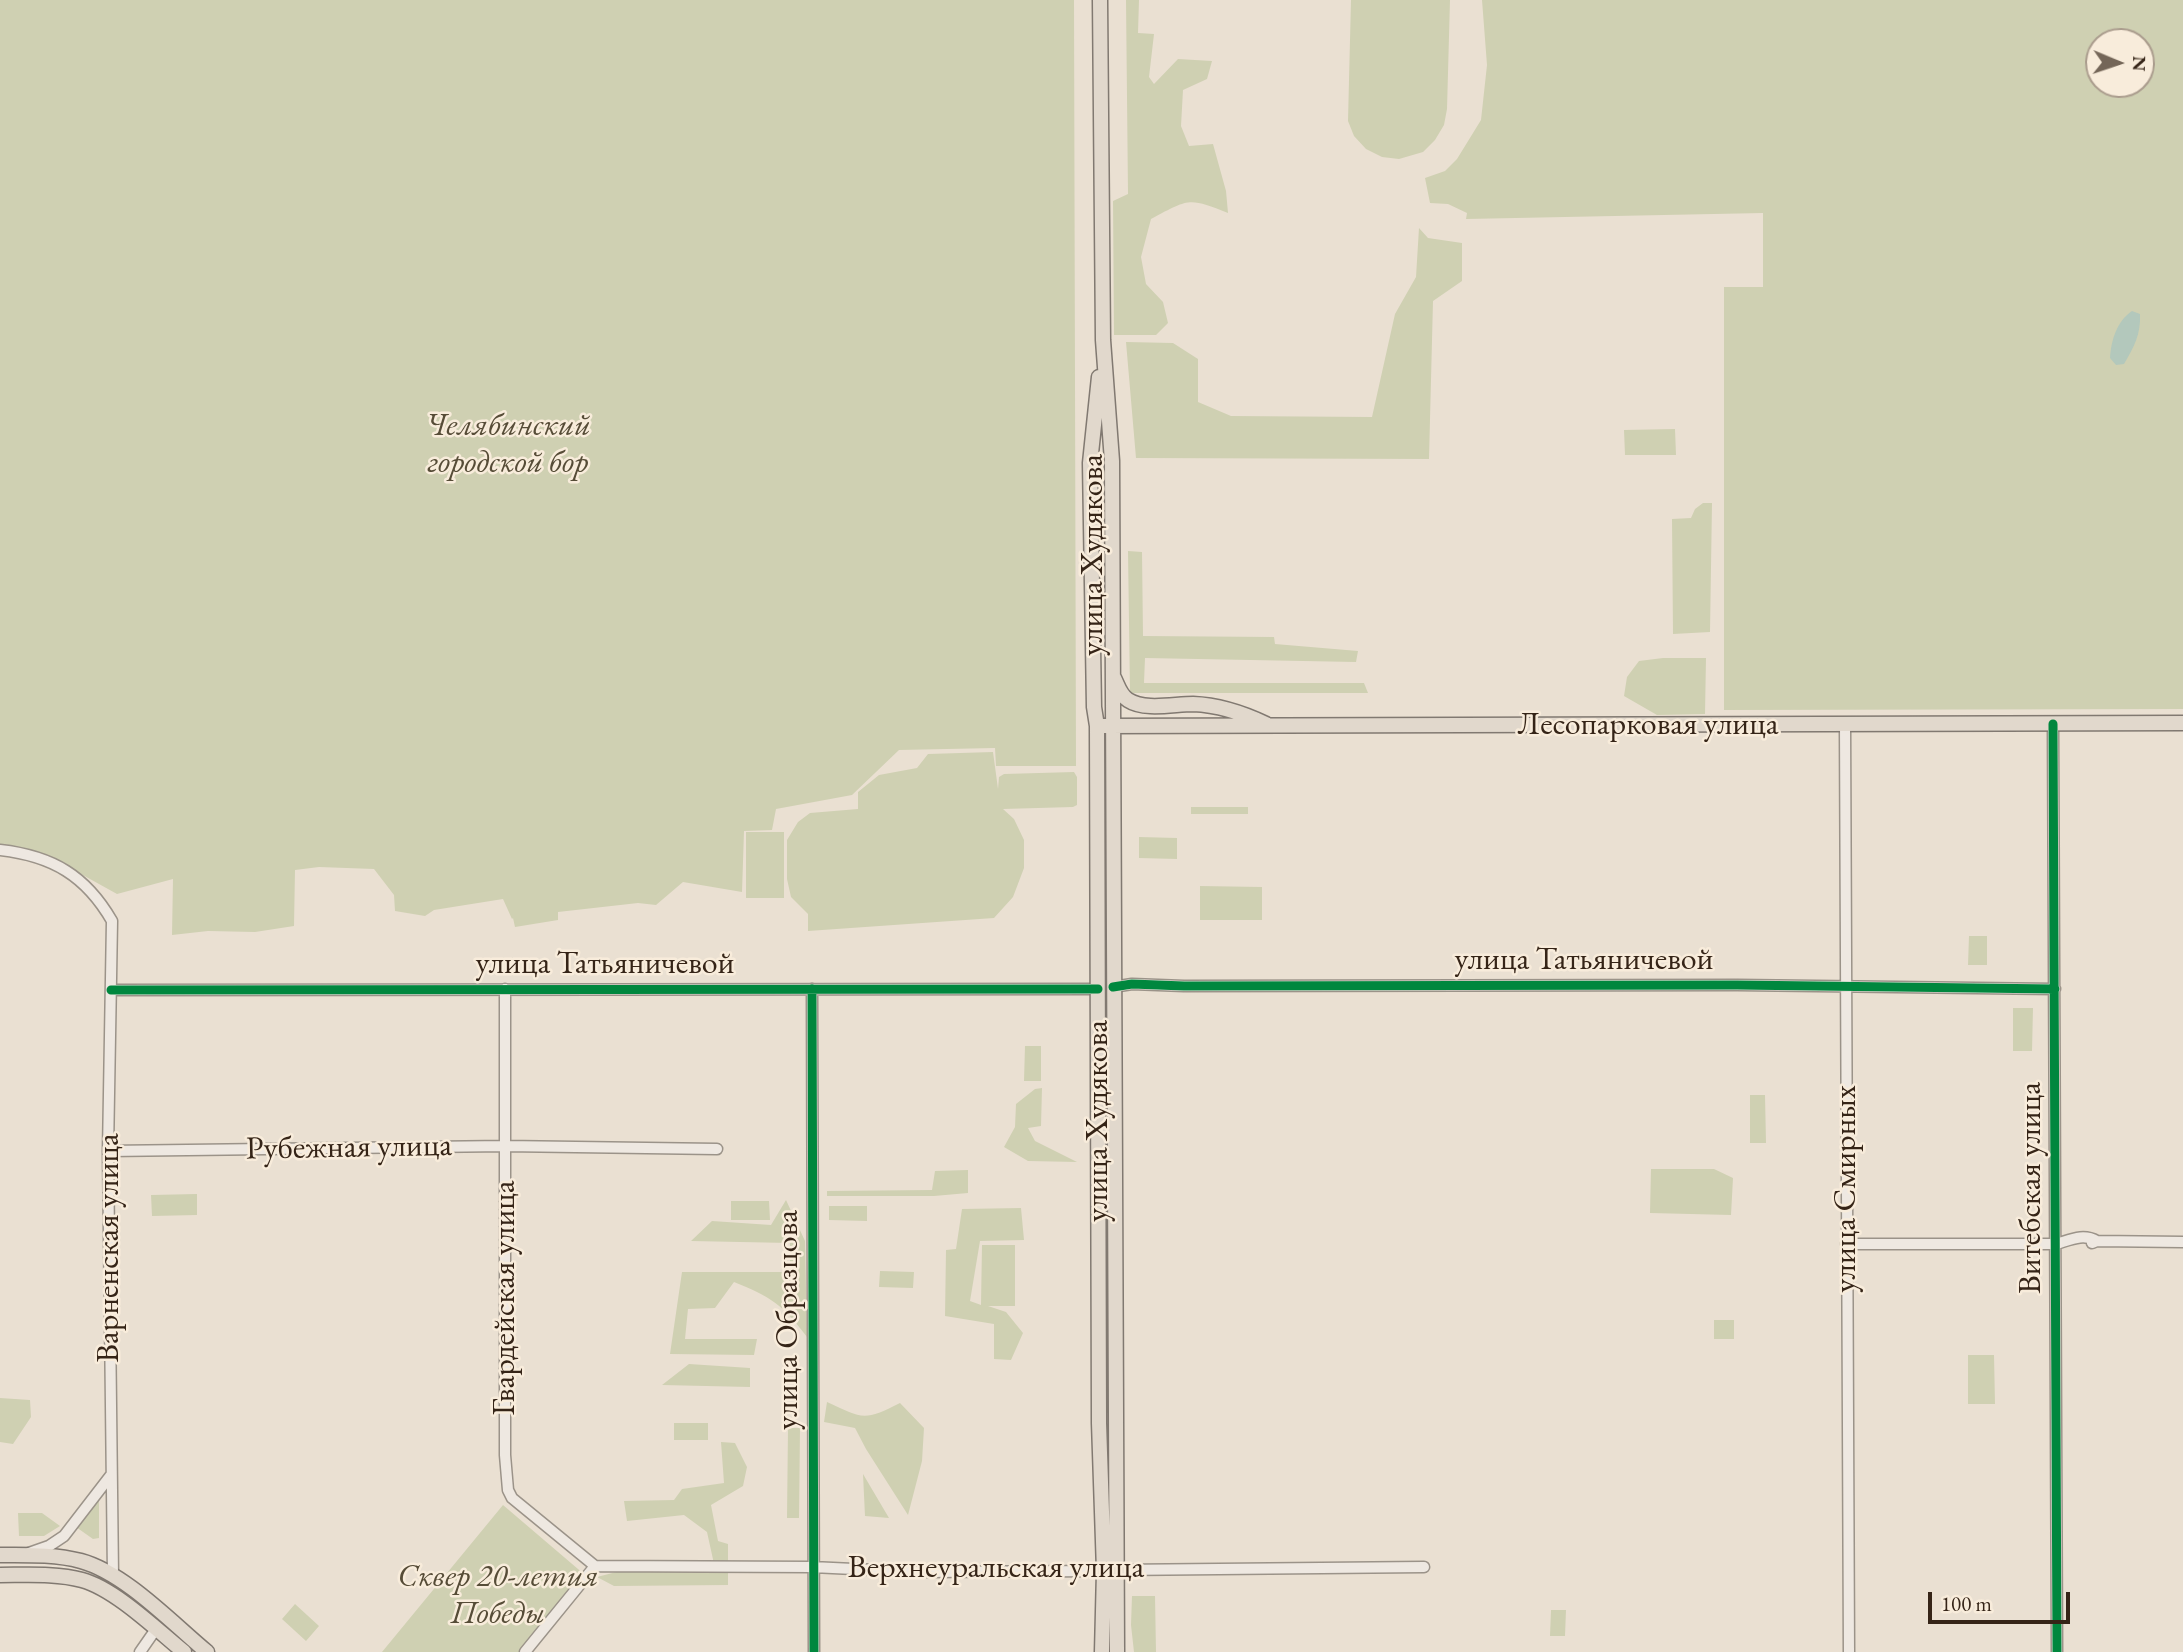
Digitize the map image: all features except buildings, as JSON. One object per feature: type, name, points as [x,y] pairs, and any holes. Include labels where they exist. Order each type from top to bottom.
[{"type":"main road","name":"улица Худякова","points":[[1100,0],[1103,340],[1112,461],[1113,726],[1106,988]]},
{"type":"main road","name":"улица Худякова","points":[[1103,340],[1090,463],[1094,707],[1097,726],[1106,988],[1110,1570],[1117,1652]]},
{"type":"main road","points":[[1111,672],[1120,692],[1137,704],[1203,705],[1244,713],[1270,726]]},
{"type":"main road","name":"Лесопарковая улица","points":[[1097,726],[2183,723]]},
{"type":"main road","points":[[0,1555],[79,1560],[98,1567],[113,1576],[207,1652]]},
{"type":"main road","name":"улица Худякова","points":[[1102,1652],[1110,1570]]},
{"type":"main road","points":[[0,1575],[83,1580],[110,1593],[184,1652]]},
{"type":"street","name":"Витебская улица","points":[[2053,724],[2061,1242],[2057,1652]]},
{"type":"street","name":"улица Смирных","points":[[1845,725],[1844,986],[1849,1652]]},
{"type":"street","name":"Варненская улица","points":[[0,850],[71,871],[100,900],[112,921],[108,1151],[113,1576]]},
{"type":"street","name":"улица Татьяничевой","points":[[111,990],[1106,988],[1132,984],[1625,984],[2055,989]]},
{"type":"street","name":"Гвардейская улица","points":[[505,989],[505,1455],[509,1490],[518,1504],[595,1566]]},
{"type":"street","name":"улица Образцова","points":[[812,989],[814,1652]]},
{"type":"street","name":"Рубежная улица","points":[[108,1151],[505,1146],[716,1149]]},
{"type":"street","points":[[1846,1244],[2061,1242],[2077,1237],[2097,1241],[2183,1242]]},
{"type":"street","points":[[23,1555],[48,1546],[64,1536],[111,1475]]},
{"type":"street","points":[[525,1652],[595,1566]]},
{"type":"street","name":"Верхнеуральская улица","points":[[595,1566],[812,1567],[916,1572],[1423,1567]]},
{"type":"street","points":[[140,1652],[156,1629]]},
{"type":"green space","name":"Челябинский городской бор","points":[[0,0],[1074,0],[1076,766],[996,766],[995,748],[899,750],[852,795],[776,809],[772,830],[744,831],[742,892],[683,882],[656,905],[638,903],[558,912],[558,920],[515,927],[503,899],[434,910],[425,916],[395,911],[394,895],[374,869],[319,867],[295,870],[294,926],[255,932],[208,931],[172,935],[173,879],[117,894],[72,869],[0,847]]},
{"type":"green space","points":[[1126,0],[1139,0],[1138,33],[1154,34],[1149,77],[1154,84],[1178,59],[1212,61],[1207,79],[1183,90],[1181,126],[1189,146],[1213,144],[1226,191],[1228,213],[1204,204],[1189,202],[1151,219],[1141,257],[1146,284],[1163,302],[1168,323],[1156,335],[1114,335],[1113,201],[1128,194]]},
{"type":"green space","points":[[1351,0],[1450,0],[1447,109],[1444,125],[1435,140],[1423,152],[1399,159],[1382,157],[1366,149],[1354,136],[1348,121]]},
{"type":"green space","points":[[1482,0],[2183,0],[2183,709],[1724,710],[1724,287],[1763,287],[1763,213],[1466,219],[1467,213],[1448,204],[1430,203],[1425,178],[1445,171],[1457,159],[1481,120],[1487,65]]},
{"type":"green space","points":[[1419,228],[1428,238],[1462,243],[1462,281],[1433,301],[1429,459],[1136,458],[1126,342],[1173,343],[1198,359],[1198,402],[1231,416],[1372,417],[1395,314],[1416,277]]},
{"type":"green space","points":[[1675,429],[1676,455],[1625,455],[1624,430]]},
{"type":"green space","points":[[1703,503],[1712,503],[1710,632],[1673,634],[1672,519],[1691,518],[1695,509]]},
{"type":"green space","points":[[1128,551],[1142,552],[1143,636],[1274,637],[1275,644],[1358,651],[1356,662],[1145,658],[1144,683],[1364,683],[1368,693],[1130,693]]},
{"type":"green space","points":[[1706,658],[1705,714],[1657,715],[1624,696],[1627,677],[1639,661]]},
{"type":"green space","points":[[993,752],[998,789],[999,777],[1004,774],[1074,772],[1077,777],[1077,805],[1073,807],[1003,809],[1014,819],[1024,840],[1024,868],[1013,897],[994,918],[808,931],[808,914],[791,897],[787,879],[787,840],[798,822],[810,813],[858,809],[858,792],[879,775],[917,768],[928,754]]},
{"type":"green space","points":[[1191,807],[1248,807],[1248,814],[1191,814]]},
{"type":"green space","points":[[746,832],[784,832],[784,898],[746,898]]},
{"type":"green space","points":[[1139,837],[1177,838],[1177,859],[1139,858]]},
{"type":"green space","points":[[1200,886],[1262,887],[1262,920],[1200,920]]},
{"type":"green space","points":[[1969,936],[1987,936],[1987,965],[1968,965]]},
{"type":"green space","points":[[2013,1008],[2033,1008],[2032,1051],[2013,1051]]},
{"type":"green space","points":[[1025,1046],[1041,1046],[1041,1081],[1024,1081]]},
{"type":"green space","points":[[1042,1088],[1041,1126],[1028,1128],[1035,1141],[1077,1162],[1028,1161],[1004,1147],[1015,1127],[1016,1104],[1035,1089]]},
{"type":"green space","points":[[1750,1095],[1765,1095],[1766,1143],[1750,1143]]},
{"type":"green space","points":[[1651,1169],[1714,1169],[1733,1178],[1731,1215],[1650,1213]]},
{"type":"green space","points":[[968,1170],[968,1193],[934,1196],[827,1196],[827,1191],[932,1190],[935,1171]]},
{"type":"green space","points":[[197,1194],[197,1215],[152,1216],[151,1195]]},
{"type":"green space","points":[[786,1200],[805,1241],[807,1337],[775,1303],[734,1282],[715,1308],[688,1309],[685,1339],[757,1339],[754,1355],[670,1354],[682,1272],[790,1272],[790,1243],[691,1241],[712,1221],[771,1225]]},
{"type":"green space","points":[[731,1201],[769,1201],[770,1220],[731,1220]]},
{"type":"green space","points":[[829,1206],[867,1206],[867,1221],[829,1220]]},
{"type":"green space","points":[[1021,1208],[1024,1240],[980,1241],[970,1301],[981,1305],[982,1245],[1015,1245],[1015,1306],[988,1306],[1006,1312],[1023,1333],[1011,1360],[994,1359],[994,1324],[945,1316],[946,1250],[956,1249],[962,1209]]},
{"type":"green space","points":[[880,1271],[914,1272],[913,1288],[879,1287]]},
{"type":"green space","points":[[1714,1320],[1734,1320],[1734,1339],[1714,1339]]},
{"type":"green space","points":[[1968,1355],[1994,1355],[1995,1404],[1968,1404]]},
{"type":"green space","points":[[689,1364],[750,1368],[750,1387],[662,1385]]},
{"type":"green space","points":[[0,1398],[30,1400],[31,1417],[13,1444],[0,1442]]},
{"type":"green space","points":[[827,1402],[863,1416],[878,1413],[900,1403],[924,1428],[922,1461],[908,1515],[855,1428],[824,1422]]},
{"type":"green space","points":[[674,1423],[708,1423],[708,1440],[674,1440]]},
{"type":"green space","points":[[788,1428],[800,1428],[799,1518],[787,1518]]},
{"type":"green space","points":[[721,1442],[735,1443],[747,1467],[743,1486],[711,1505],[718,1541],[728,1544],[728,1585],[614,1586],[597,1577],[624,1570],[716,1573],[707,1532],[684,1515],[627,1521],[624,1501],[674,1500],[682,1489],[724,1483]]},
{"type":"green space","points":[[863,1474],[889,1518],[865,1516]]},
{"type":"green space","points":[[99,1496],[99,1538],[93,1539],[76,1527]]},
{"type":"green space","name":"Сквер 20-летия Победы","points":[[503,1505],[585,1575],[521,1652],[382,1652]]},
{"type":"green space","points":[[18,1513],[42,1513],[60,1526],[44,1536],[19,1536]]},
{"type":"green space","points":[[1132,1596],[1155,1596],[1156,1652],[1134,1652]]},
{"type":"green space","points":[[295,1604],[319,1626],[306,1641],[282,1619]]},
{"type":"green space","points":[[1551,1610],[1566,1610],[1565,1636],[1550,1636]]},
{"type":"shaded area","points":[[2132,311],[2140,314],[2138,334],[2124,364],[2116,365],[2110,358],[2113,338],[2122,320]]},
{"type":"cycle path","points":[[2053,724],[2057,1652]]},
{"type":"cycle path","points":[[1113,987],[1132,984],[1737,985],[2055,989]]},
{"type":"cycle path","points":[[812,989],[814,1652]]},
{"type":"cycle path","points":[[111,990],[1098,989]]}]
